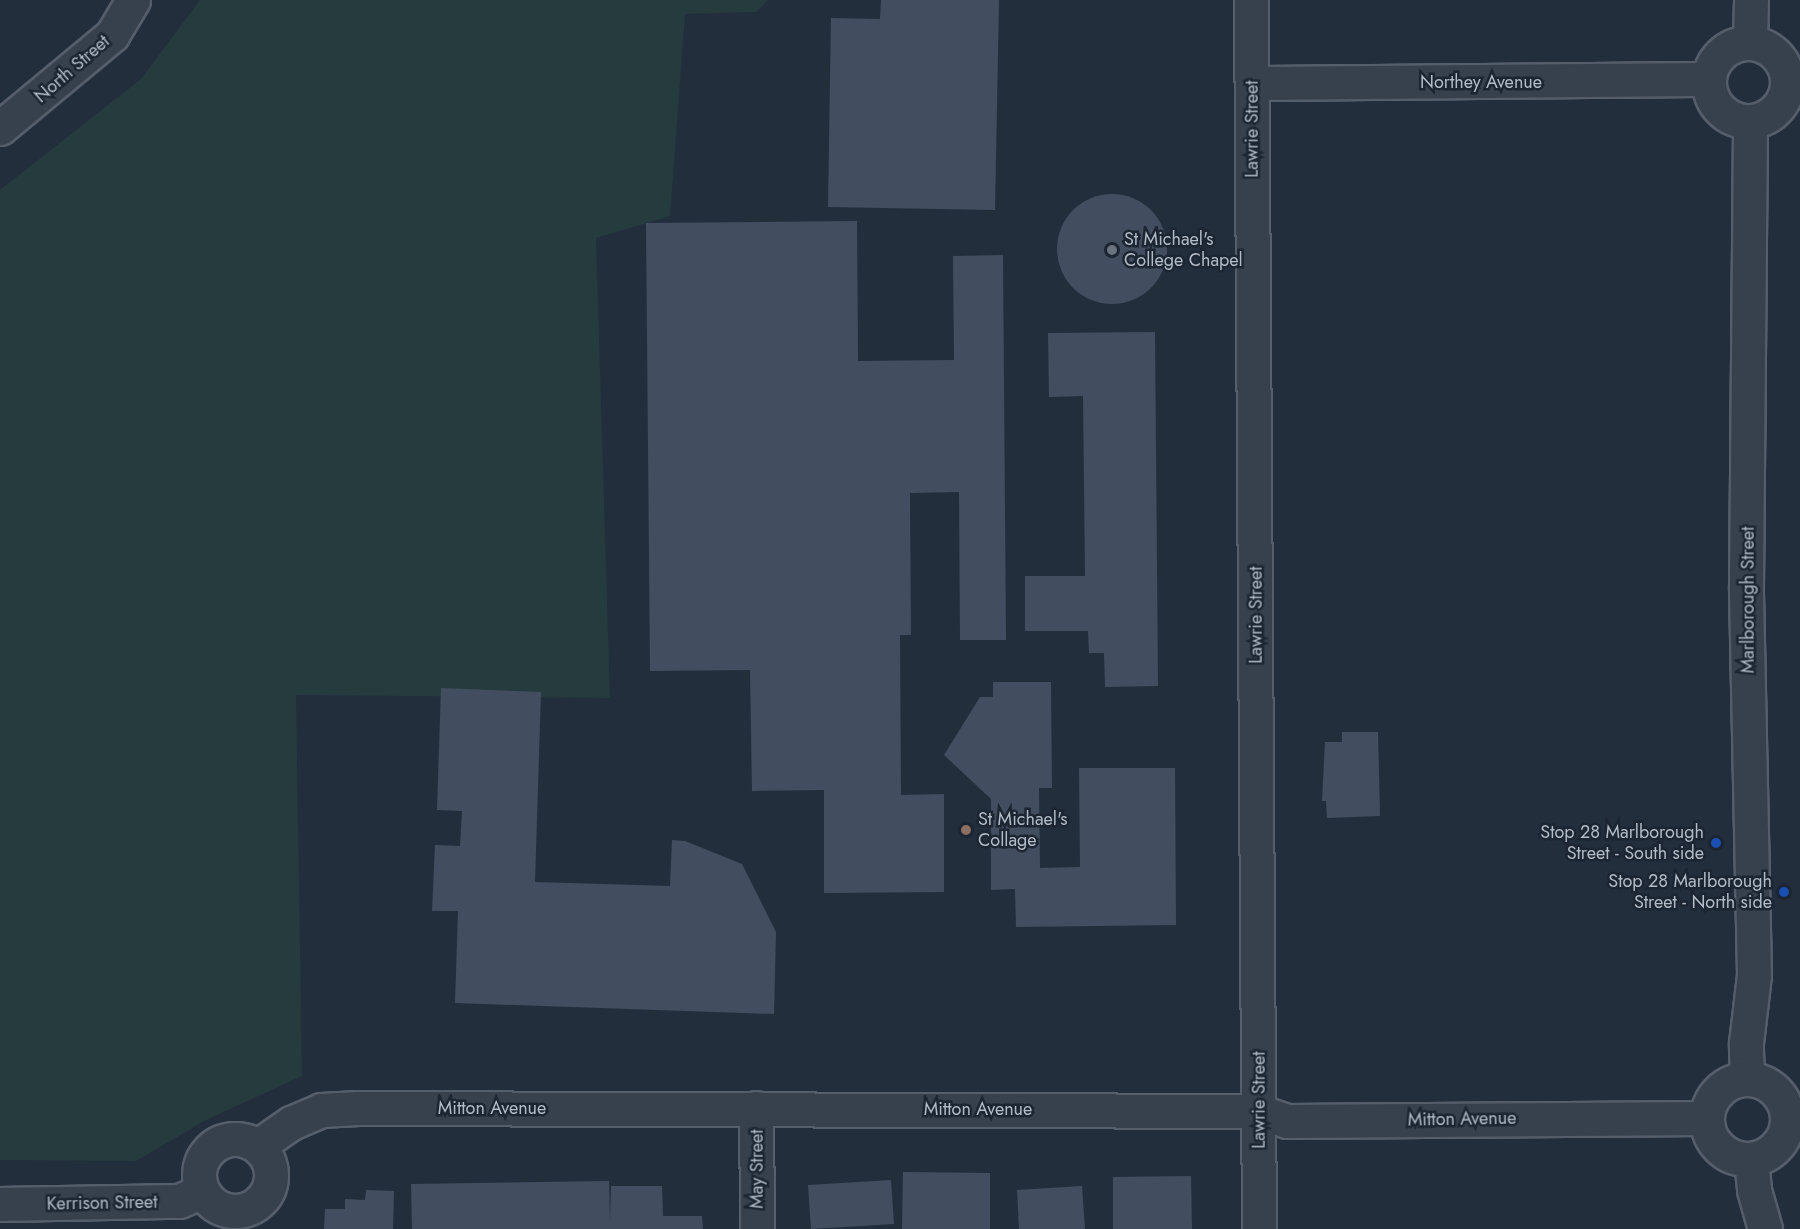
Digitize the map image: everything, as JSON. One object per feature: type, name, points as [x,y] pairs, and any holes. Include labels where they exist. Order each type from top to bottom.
[{"type":"street","name":"North Street","points":[[0,128],[35,102],[112,35],[133,0]]},
{"type":"street","name":"Lawrie Street","points":[[1251,0],[1259,1229]]},
{"type":"street","points":[[1750,43],[1751,0]]},
{"type":"street","points":[[1750,43],[1767,47],[1779,58],[1794,83],[1772,113],[1750,121],[1725,114],[1714,102],[1709,79],[1714,63],[1724,51],[1750,43]]},
{"type":"street","name":"Northey Avenue","points":[[1252,83],[1709,79]]},
{"type":"street","name":"Marlborough Street","points":[[1747,1078],[1746,1043],[1754,975],[1746,586],[1753,212],[1750,121]]},
{"type":"street","points":[[1747,1078],[1765,1082],[1778,1093],[1794,1119],[1773,1151],[1751,1160],[1724,1153],[1712,1141],[1706,1118],[1710,1102],[1720,1088],[1747,1078]]},
{"type":"street","name":"Mitton Avenue","points":[[258,1146],[291,1123],[321,1110],[756,1108],[1258,1111],[1287,1121],[1706,1118]]},
{"type":"street","name":"May Street","points":[[756,1108],[757,1229]]},
{"type":"street","points":[[232,1139],[258,1146],[266,1156],[272,1177],[258,1218],[218,1208],[202,1191],[200,1165],[218,1143],[232,1139]]},
{"type":"street","points":[[1751,1160],[1754,1190],[1765,1229]]},
{"type":"street","name":"Kerrison Street","points":[[0,1204],[179,1201],[202,1191]]},
{"type":"green space","points":[[200,0],[768,0],[756,12],[685,14],[670,216],[596,238],[610,698],[296,695],[302,1076],[204,1121],[136,1161],[0,1160],[0,190],[141,79]]},
{"type":"building","points":[[881,0],[999,0],[995,210],[828,207],[831,18],[880,19]]},
{"type":"building","name":"St Michael's College Chapel","points":[[1112,194],[1133,198],[1151,210],[1163,228],[1167,249],[1163,270],[1151,288],[1133,300],[1112,304],[1091,300],[1073,288],[1061,270],[1057,249],[1061,228],[1073,210],[1091,198]]},
{"type":"building","points":[[857,221],[858,361],[954,360],[953,256],[1003,255],[1006,640],[960,640],[959,492],[910,493],[911,635],[900,635],[901,795],[944,794],[944,892],[824,893],[824,790],[752,791],[750,670],[650,671],[646,223]]},
{"type":"building","points":[[1155,332],[1158,686],[1105,687],[1104,653],[1089,653],[1088,631],[1025,631],[1025,576],[1085,576],[1083,396],[1049,397],[1048,333]]},
{"type":"building","points":[[993,682],[1051,682],[1052,788],[1039,788],[1040,868],[1080,867],[1079,768],[1175,768],[1176,925],[1016,927],[1015,889],[991,890],[991,799],[944,755],[980,697],[993,697]]},
{"type":"building","points":[[441,688],[541,692],[535,882],[670,886],[672,840],[685,841],[742,864],[776,932],[774,1014],[455,1003],[458,911],[432,911],[435,845],[460,846],[462,811],[437,810]]},
{"type":"building","points":[[1342,732],[1378,732],[1380,816],[1327,818],[1326,801],[1322,801],[1325,742],[1342,742]]},
{"type":"building","points":[[903,1172],[990,1173],[990,1229],[902,1229]]},
{"type":"building","points":[[1191,1176],[1192,1229],[1113,1229],[1113,1177]]},
{"type":"building","points":[[891,1180],[894,1224],[811,1229],[808,1185]]},
{"type":"building","points":[[609,1181],[610,1221],[611,1186],[662,1186],[663,1216],[702,1216],[703,1229],[412,1229],[411,1184]]},
{"type":"building","points":[[1082,1186],[1085,1229],[1019,1229],[1017,1190]]},
{"type":"building","points":[[366,1190],[394,1191],[393,1229],[324,1229],[325,1209],[345,1209],[345,1199],[365,1200]]},
{"type":"place","name":"St Michael's College Chapel","points":[[1112,250]]},
{"type":"place","name":"St Michael's Collage","points":[[966,830]]},
{"type":"place","name":"Stop 28 Marlborough Street - South side","points":[[1716,843]]},
{"type":"place","name":"Stop 28 Marlborough Street - North side","points":[[1784,892]]}]
